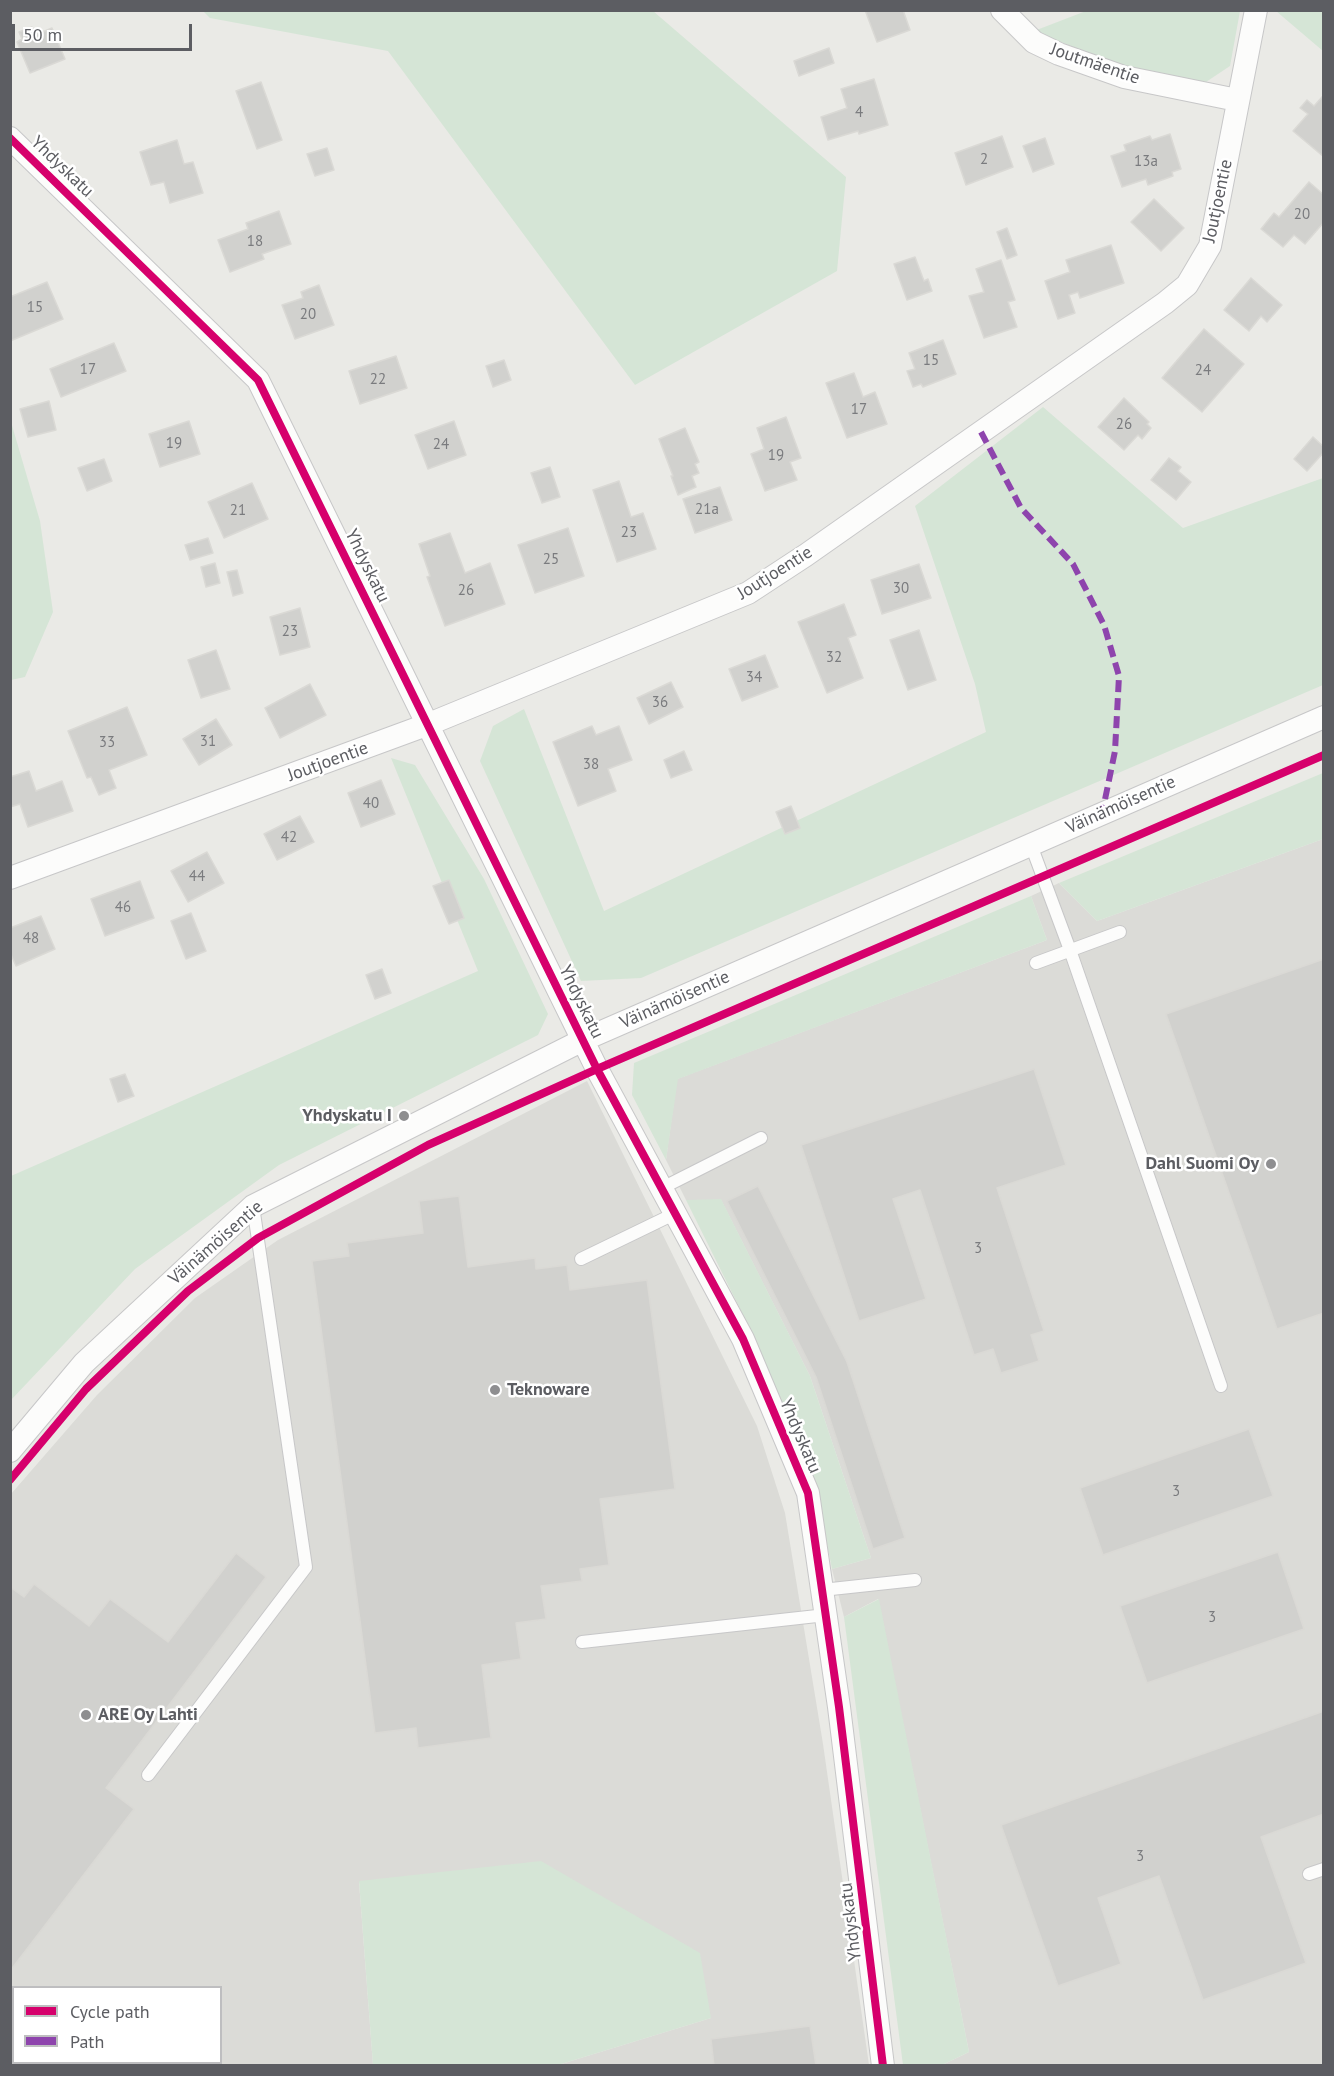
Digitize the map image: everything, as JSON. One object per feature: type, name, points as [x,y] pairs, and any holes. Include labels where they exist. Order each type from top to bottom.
[{"type":"street","name":"Joutmäentie","points":[[1002,10],[1034,42],[1059,54],[1124,77],[1237,100]]},
{"type":"street","name":"Joutjoentie","points":[[10,878],[429,724],[748,593],[806,555],[1165,303],[1187,285],[1210,246],[1256,10]]},
{"type":"street","name":"Yhdyskatu","points":[[10,138],[258,380],[583,1040],[743,1339],[808,1493],[841,1718],[883,2066]]},
{"type":"street","name":"Väinämöisentie","points":[[10,1451],[84,1362],[253,1206],[583,1040],[1323,717]]},
{"type":"lane","points":[[1030,845],[1070,950],[1221,1386]]},
{"type":"lane","points":[[1036,963],[1120,932]]},
{"type":"lane","points":[[662,1188],[761,1138]]},
{"type":"lane","points":[[148,1775],[306,1567],[253,1206]]},
{"type":"lane","points":[[581,1259],[676,1213]]},
{"type":"lane","points":[[822,1590],[915,1580]]},
{"type":"lane","points":[[582,1642],[826,1616]]},
{"type":"lane","points":[[1309,1874],[1323,1869]]},
{"type":"shaded area","points":[[1323,839],[1323,2065],[942,2065],[969,2052],[878,1599],[844,1617],[832,1569],[871,1558],[810,1376],[721,1200],[686,1200],[666,1160],[677,1079],[1047,940],[1031,896],[1059,883],[1097,921]]},
{"type":"shaded area","points":[[587,1081],[757,1426],[785,1513],[823,1744],[869,2065],[558,2065],[711,2018],[359,1882],[373,2065],[11,2066],[11,1494],[97,1395],[195,1298],[278,1240]]},
{"type":"green space","points":[[203,11],[653,11],[846,177],[837,271],[635,385],[388,51],[210,18]]},
{"type":"green space","points":[[1086,11],[1240,11],[1230,66],[1206,82],[1125,68],[1034,31]]},
{"type":"green space","points":[[1276,11],[1323,11],[1323,51]]},
{"type":"green space","points":[[1043,407],[1183,528],[1323,478],[1323,685],[641,978],[581,981],[480,761],[493,726],[524,709],[604,911],[986,732],[975,684],[915,506]]},
{"type":"green space","points":[[11,422],[40,521],[53,612],[25,677],[11,680]]},
{"type":"green space","points":[[391,758],[415,765],[484,879],[548,1014],[538,1035],[279,1165],[135,1269],[11,1400],[11,1176],[478,971]]},
{"type":"green space","points":[[1323,773],[1323,839],[1097,921],[1059,883]]},
{"type":"green space","points":[[1031,896],[1047,940],[678,1079],[666,1160],[632,1095],[634,1063]]},
{"type":"green space","points":[[721,1199],[810,1376],[871,1558],[832,1569],[815,1484],[752,1333],[686,1200]]},
{"type":"green space","points":[[879,1599],[969,2052],[942,2065],[903,2065],[844,1617]]},
{"type":"green space","points":[[541,1861],[700,1953],[711,2018],[558,2065],[373,2065],[359,1881]]},
{"type":"building","points":[[865,10],[903,10],[910,30],[877,42]]},
{"type":"building","points":[[32,27],[35,35],[52,28],[65,59],[30,73],[17,42],[22,39],[19,32]]},
{"type":"building","points":[[829,48],[834,63],[799,76],[794,61]]},
{"type":"building","points":[[874,79],[888,125],[828,140],[821,117],[847,108],[841,89]]},
{"type":"building","points":[[261,82],[282,140],[257,149],[236,91]]},
{"type":"building","points":[[1322,97],[1324,99],[1324,157],[1293,131],[1308,114],[1300,108],[1307,100],[1314,106]]},
{"type":"building","points":[[1170,134],[1181,169],[1172,172],[1173,176],[1148,185],[1146,179],[1122,187],[1111,156],[1126,151],[1124,145],[1150,136],[1152,140]]},
{"type":"building","points":[[1002,136],[1013,167],[966,185],[955,153]]},
{"type":"building","points":[[1045,138],[1054,164],[1033,172],[1023,146]]},
{"type":"building","points":[[177,140],[184,164],[193,162],[203,193],[170,203],[164,182],[151,185],[140,152]]},
{"type":"building","points":[[327,148],[334,170],[315,176],[307,154]]},
{"type":"building","points":[[1309,182],[1324,195],[1324,222],[1305,244],[1294,235],[1283,247],[1261,229],[1274,213],[1279,217]]},
{"type":"building","points":[[1154,199],[1184,228],[1161,251],[1131,222]]},
{"type":"building","points":[[279,211],[291,244],[262,254],[264,259],[230,272],[218,240],[248,229],[246,223]]},
{"type":"building","points":[[1007,228],[1017,255],[1007,259],[997,232]]},
{"type":"building","points":[[1111,245],[1124,283],[1080,298],[1078,292],[1069,295],[1075,313],[1058,319],[1045,281],[1070,272],[1066,260]]},
{"type":"building","points":[[915,257],[924,281],[928,279],[932,291],[907,300],[894,264]]},
{"type":"building","points":[[1001,260],[1015,300],[1008,302],[1017,327],[984,338],[969,296],[984,292],[976,269]]},
{"type":"building","points":[[1251,278],[1282,305],[1267,322],[1261,316],[1249,331],[1224,310]]},
{"type":"building","points":[[47,282],[63,319],[10,341],[10,297]]},
{"type":"building","points":[[319,285],[334,325],[295,339],[282,305],[303,298],[301,292]]},
{"type":"building","points":[[1204,329],[1244,364],[1202,412],[1162,378]]},
{"type":"building","points":[[943,340],[956,374],[923,387],[921,384],[913,387],[907,371],[915,369],[909,353]]},
{"type":"building","points":[[114,343],[126,371],[61,397],[50,369]]},
{"type":"building","points":[[396,356],[407,388],[360,404],[349,371]]},
{"type":"building","points":[[504,360],[511,380],[493,387],[486,366]]},
{"type":"building","points":[[854,373],[863,397],[875,392],[887,424],[847,438],[826,383]]},
{"type":"building","points":[[1124,398],[1149,422],[1147,424],[1151,428],[1142,439],[1138,435],[1124,450],[1098,427]]},
{"type":"building","points":[[49,401],[56,430],[28,437],[20,409]]},
{"type":"building","points":[[786,417],[801,458],[790,462],[797,480],[765,491],[751,454],[764,449],[757,428]]},
{"type":"building","points":[[189,421],[200,454],[160,467],[149,434]]},
{"type":"building","points":[[454,421],[466,455],[428,469],[415,435]]},
{"type":"building","points":[[685,428],[699,462],[695,464],[699,473],[692,476],[696,487],[678,495],[659,439]]},
{"type":"building","points":[[1313,437],[1324,447],[1324,452],[1307,471],[1294,459]]},
{"type":"building","points":[[1169,458],[1181,467],[1178,471],[1191,482],[1176,500],[1151,480]]},
{"type":"building","points":[[104,459],[112,481],[87,491],[78,468]]},
{"type":"building","points":[[550,467],[560,497],[542,503],[531,473]]},
{"type":"building","points":[[619,481],[631,517],[643,513],[656,549],[617,562],[593,490]]},
{"type":"building","points":[[252,483],[268,519],[224,538],[208,502]]},
{"type":"building","points":[[720,487],[732,520],[695,533],[683,499]]},
{"type":"building","points":[[568,528],[584,576],[535,593],[518,545]]},
{"type":"building","points":[[450,533],[465,573],[490,563],[505,604],[445,626],[427,577],[430,576],[419,544]]},
{"type":"building","points":[[208,538],[213,553],[190,560],[185,545]]},
{"type":"building","points":[[215,563],[220,583],[206,587],[201,567]]},
{"type":"building","points":[[919,564],[931,598],[882,614],[871,580]]},
{"type":"building","points":[[237,570],[243,593],[233,596],[227,572]]},
{"type":"building","points":[[844,604],[856,635],[848,638],[863,678],[827,693],[798,622]]},
{"type":"building","points":[[300,608],[310,647],[280,655],[270,617]]},
{"type":"building","points":[[919,630],[936,680],[908,690],[890,640]]},
{"type":"building","points":[[216,650],[230,689],[201,698],[188,660]]},
{"type":"building","points":[[765,655],[778,687],[742,701],[729,669]]},
{"type":"building","points":[[671,682],[683,707],[649,724],[637,698]]},
{"type":"building","points":[[310,684],[326,715],[280,738],[265,708]]},
{"type":"building","points":[[127,707],[147,755],[109,770],[116,788],[99,795],[91,777],[87,778],[68,731]]},
{"type":"building","points":[[216,719],[232,745],[199,765],[183,739]]},
{"type":"building","points":[[592,726],[596,735],[619,726],[632,760],[608,769],[616,791],[578,806],[553,742]]},
{"type":"building","points":[[684,751],[692,770],[671,778],[664,760]]},
{"type":"building","points":[[29,771],[36,791],[62,781],[73,811],[28,827],[20,804],[10,807],[10,777]]},
{"type":"building","points":[[381,780],[395,814],[361,827],[348,793]]},
{"type":"building","points":[[791,806],[800,828],[785,834],[776,812]]},
{"type":"building","points":[[300,816],[314,842],[277,860],[264,834]]},
{"type":"building","points":[[207,852],[224,883],[188,902],[171,871]]},
{"type":"building","points":[[449,880],[464,918],[449,924],[433,886]]},
{"type":"building","points":[[140,881],[154,918],[105,936],[91,899]]},
{"type":"building","points":[[191,913],[206,951],[186,959],[171,921]]},
{"type":"building","points":[[41,916],[55,949],[16,966],[10,952],[10,928]]},
{"type":"building","name":"Dahl Suomi Oy","points":[[1324,959],[1324,1313],[1277,1329],[1166,1014]]},
{"type":"building","points":[[382,969],[391,993],[375,999],[366,975]]},
{"type":"building","points":[[1034,1069],[1066,1165],[997,1188],[1044,1331],[1031,1335],[1039,1361],[1001,1373],[993,1349],[974,1355],[920,1190],[893,1199],[926,1299],[859,1321],[801,1145]]},
{"type":"building","points":[[125,1074],[134,1096],[118,1102],[110,1079]]},
{"type":"building","points":[[758,1186],[847,1362],[905,1538],[873,1549],[816,1377],[727,1201]]},
{"type":"building","name":"Teknoware","points":[[459,1196],[468,1267],[535,1258],[536,1269],[567,1265],[570,1290],[647,1280],[675,1489],[600,1499],[609,1565],[580,1569],[582,1581],[541,1586],[546,1619],[516,1623],[521,1659],[482,1665],[491,1738],[418,1748],[416,1728],[375,1733],[312,1261],[349,1256],[347,1243],[423,1233],[419,1201]]},
{"type":"building","points":[[1249,1429],[1273,1496],[1103,1555],[1080,1488]]},
{"type":"building","points":[[1278,1552],[1304,1629],[1147,1683],[1120,1606]]},
{"type":"building","name":"ARE Oy Lahti","points":[[236,1553],[266,1577],[106,1788],[134,1809],[10,1971],[10,1587],[24,1597],[34,1584],[89,1626],[110,1599],[168,1642]]},
{"type":"building","points":[[1324,1711],[1324,1814],[1261,1837],[1306,1963],[1203,2000],[1159,1876],[1098,1898],[1121,1964],[1058,1986],[1001,1825]]},
{"type":"building","points":[[810,2026],[816,2066],[714,2066],[711,2039]]},
{"type":"marked path","points":[[981,432],[1021,508],[1073,564],[1104,625],[1119,676],[1115,751],[1102,814]]},
{"type":"cycle path","points":[[10,138],[258,380],[597,1069],[743,1339],[808,1493],[839,1707],[883,2066]]},
{"type":"cycle path","points":[[10,1480],[86,1389],[188,1291],[258,1238],[428,1145],[597,1069],[1324,755]]},
{"type":"place","name":"Yhdyskatu I","points":[[404,1116]]},
{"type":"place","name":"Dahl Suomi Oy","points":[[1271,1164]]},
{"type":"place","name":"Teknoware","points":[[495,1390]]},
{"type":"place","name":"ARE Oy Lahti","points":[[86,1715]]}]
